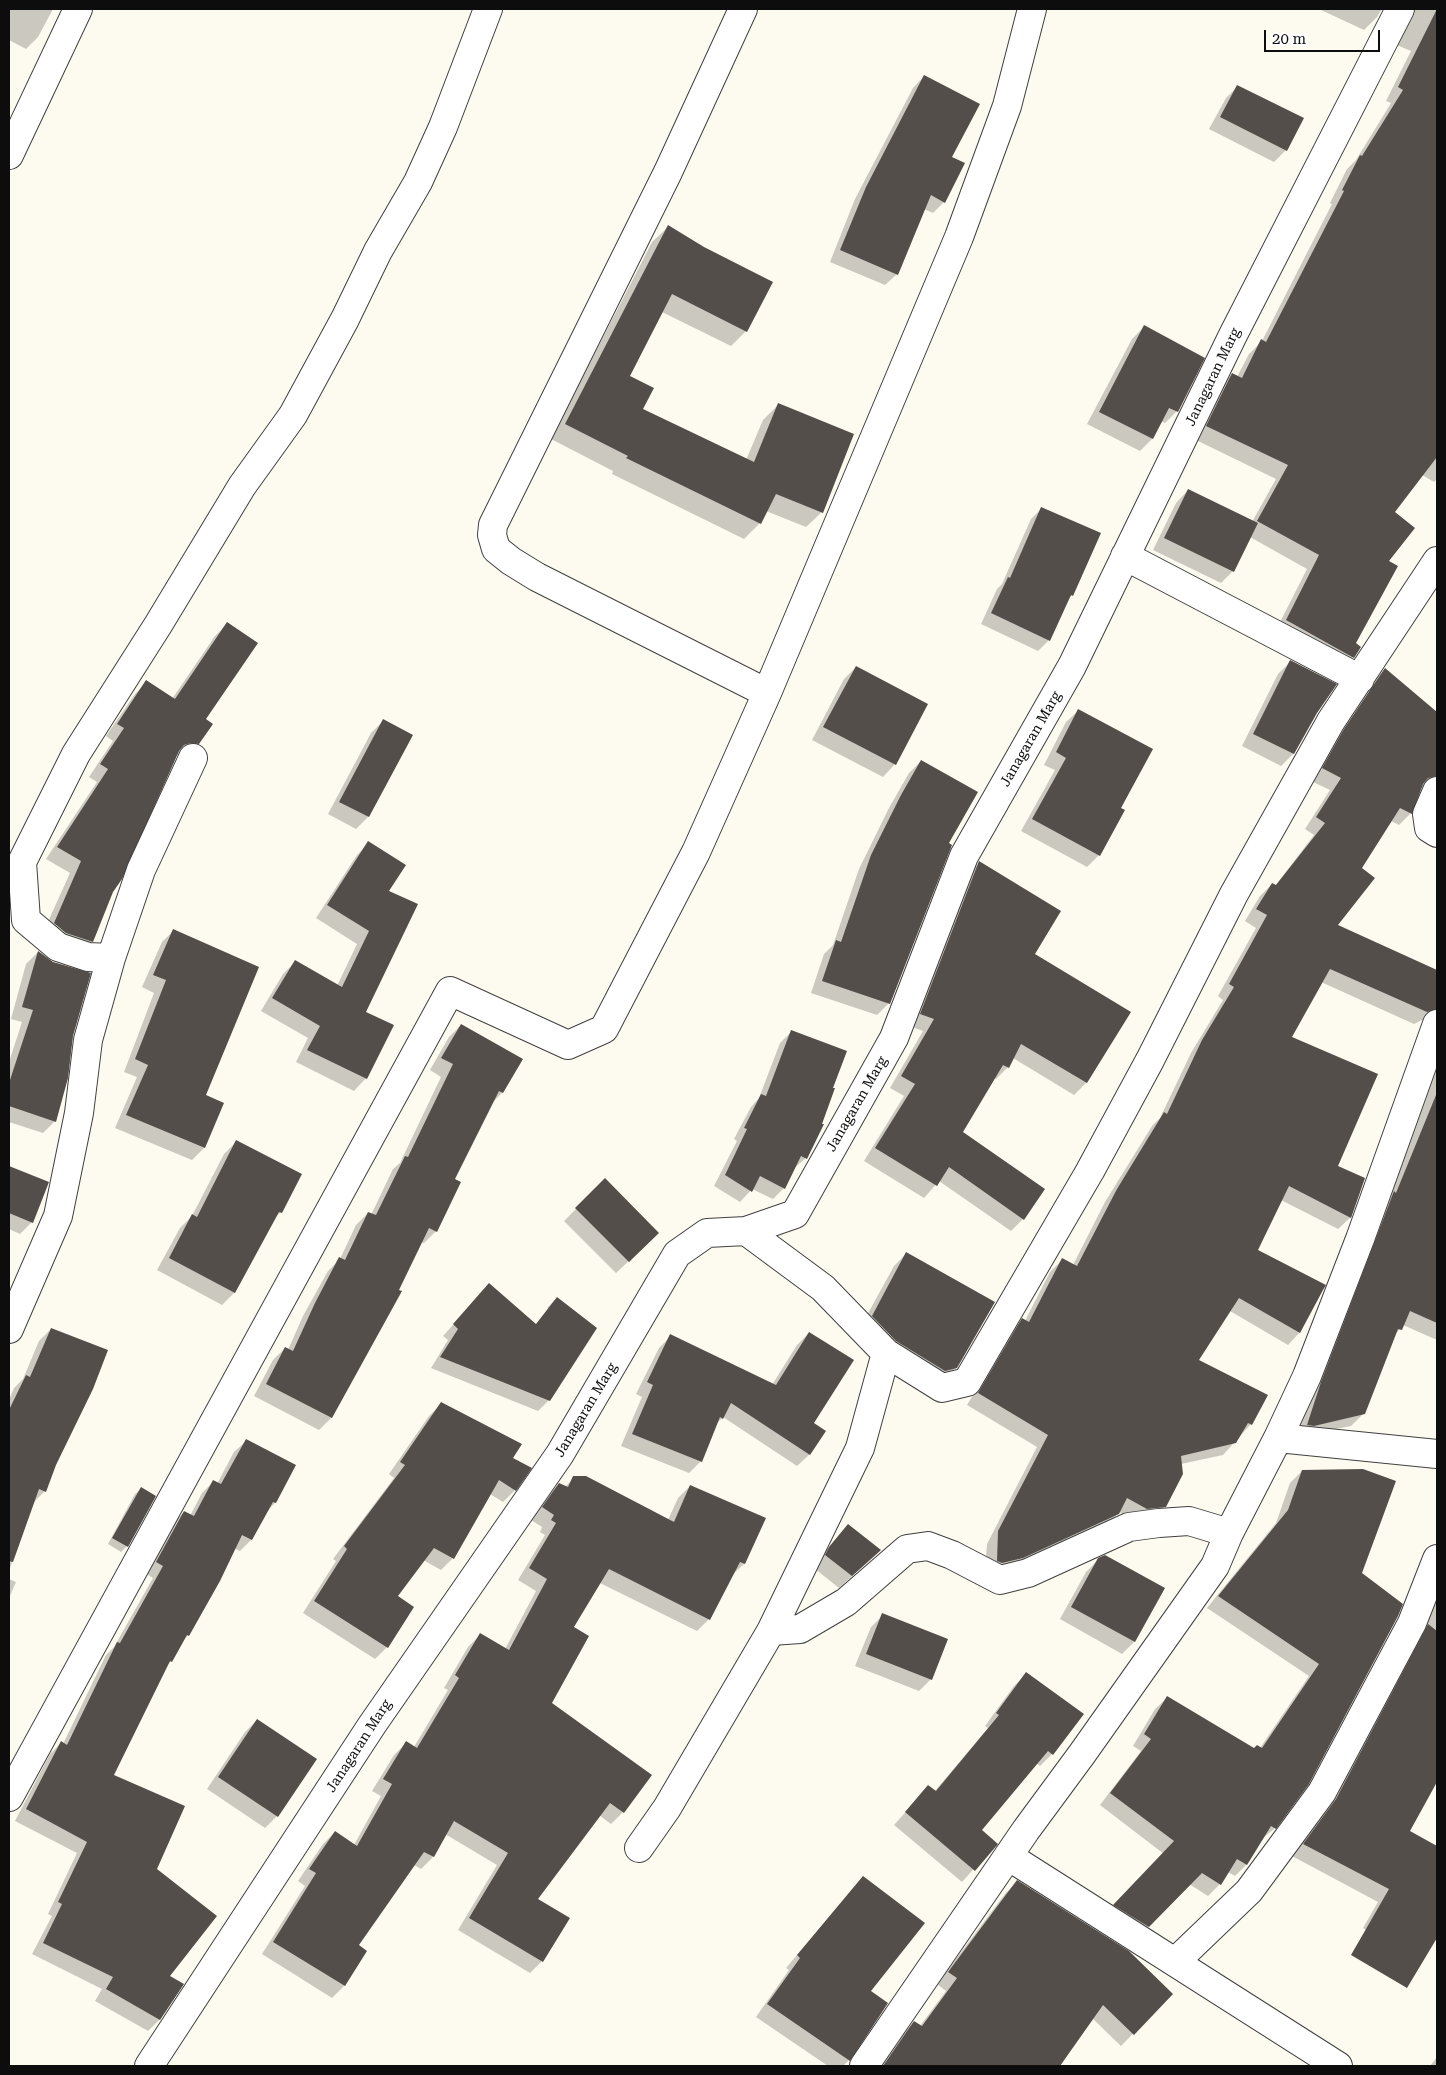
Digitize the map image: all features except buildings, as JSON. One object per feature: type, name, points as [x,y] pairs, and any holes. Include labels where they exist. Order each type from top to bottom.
[{"type":"street","points":[[9,155],[78,9]]},
{"type":"street","points":[[111,958],[88,957],[58,947],[26,920],[22,862],[76,754],[163,617],[242,486],[293,415],[345,318],[378,251],[418,182],[443,127],[463,70],[488,9]]},
{"type":"street","points":[[744,9],[668,172],[497,516],[493,525],[492,535],[496,549],[510,562],[767,693]]},
{"type":"street","points":[[9,1797],[450,991],[568,1045],[604,1029],[696,852],[767,693],[959,237],[1007,106],[1032,9]]},
{"type":"street","name":"Janagaran Marg","points":[[149,2066],[372,1725],[560,1454],[677,1254],[707,1233],[746,1231],[795,1214],[894,1038],[964,856],[1072,666],[1233,336],[1400,9]]},
{"type":"street","points":[[1125,556],[1360,679]]},
{"type":"street","points":[[746,1231],[823,1288],[886,1353],[942,1388],[967,1382],[1090,1171],[1150,1060],[1234,894],[1331,721],[1437,562]]},
{"type":"street","points":[[9,1329],[58,1216],[79,1114],[88,1040],[111,958],[142,870],[193,758]]},
{"type":"street","points":[[1437,791],[1427,814],[1429,828],[1437,833]]},
{"type":"street","points":[[864,2066],[1008,1856],[1215,1566],[1229,1533],[1278,1438],[1307,1376],[1360,1238],[1437,1024]]},
{"type":"street","points":[[639,1848],[667,1808],[771,1631],[860,1448],[886,1353]]},
{"type":"street","points":[[1278,1438],[1437,1454]]},
{"type":"street","points":[[771,1631],[800,1629],[846,1602],[907,1549],[928,1546],[952,1555],[1000,1580],[1028,1574],[1129,1527],[1189,1521],[1229,1533]]},
{"type":"street","points":[[1175,1962],[1249,1891],[1322,1792],[1412,1623],[1437,1559]]},
{"type":"street","points":[[1008,1856],[1338,2066]]}]
